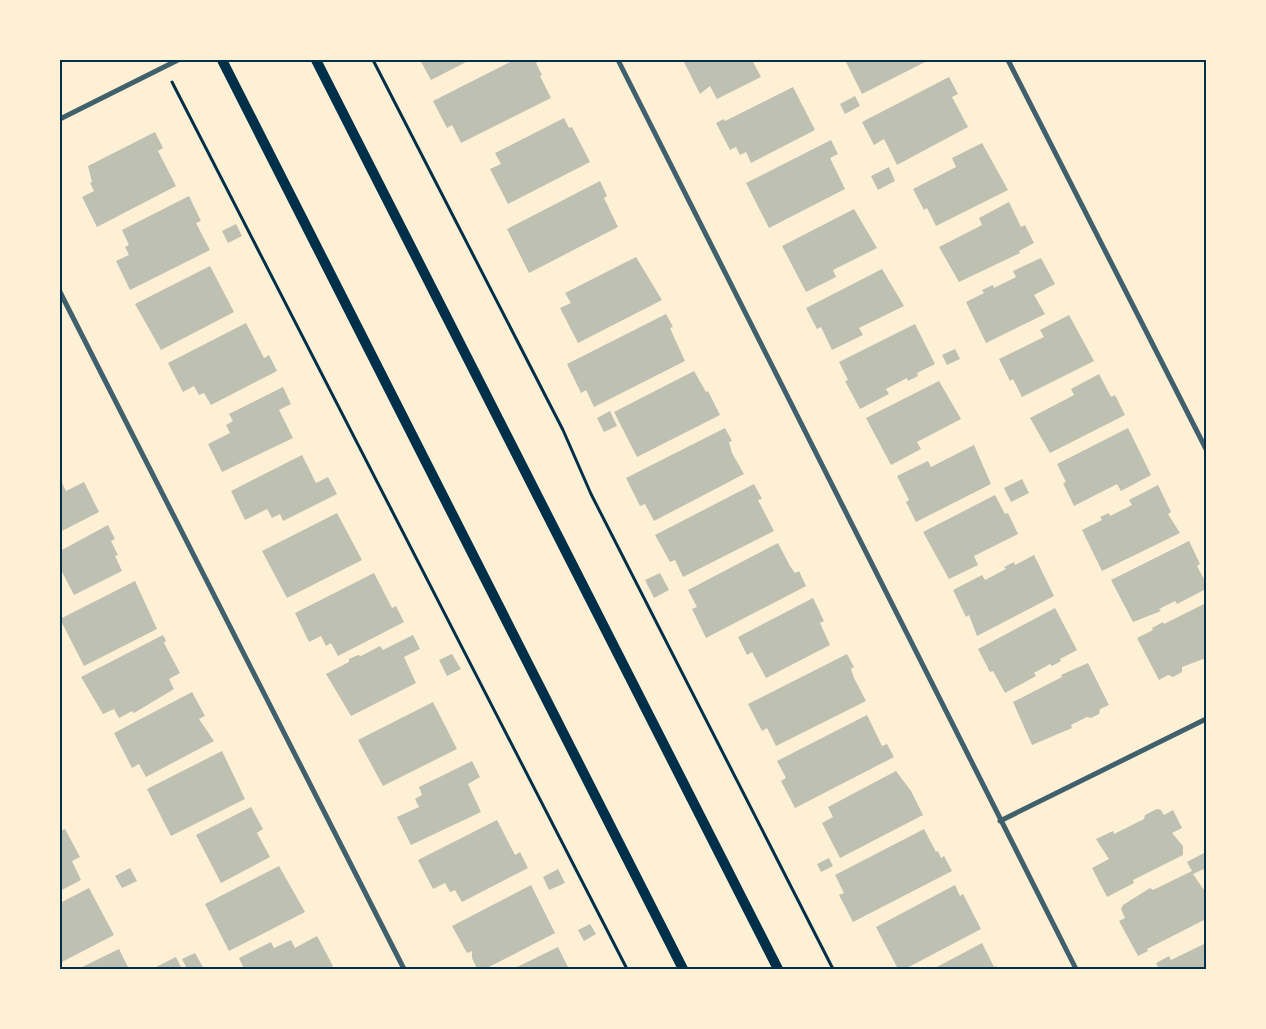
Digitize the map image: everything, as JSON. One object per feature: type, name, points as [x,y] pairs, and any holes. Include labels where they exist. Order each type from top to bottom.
[{"type":"main road","points":[[222,60],[683,969]]},
{"type":"main road","points":[[316,60],[778,969]]},
{"type":"street","points":[[60,119],[178,60]]},
{"type":"street","points":[[618,60],[1076,969]]},
{"type":"street","points":[[1008,60],[1206,449]]},
{"type":"street","points":[[60,292],[404,969]]},
{"type":"street","points":[[1000,821],[1206,719]]},
{"type":"path","points":[[373,60],[563,430],[591,494],[833,969]]},
{"type":"path","points":[[184,103],[627,969]]},
{"type":"building","points":[[420,60],[470,60],[431,80]]},
{"type":"building","points":[[514,60],[539,60],[536,63],[542,75],[540,76],[551,98],[461,143],[452,125],[447,128],[433,101]]},
{"type":"building","points":[[688,60],[752,60],[761,77],[717,99],[710,86],[700,94],[684,62]]},
{"type":"building","points":[[845,60],[929,60],[862,94]]},
{"type":"building","points":[[949,77],[958,94],[952,97],[968,127],[897,165],[884,139],[874,145],[862,122]]},
{"type":"building","points":[[793,87],[815,130],[751,163],[746,152],[740,155],[736,147],[730,150],[716,123],[724,119],[725,121]]},
{"type":"building","points":[[855,96],[860,106],[845,114],[840,104]]},
{"type":"building","points":[[564,118],[569,128],[572,127],[590,162],[508,204],[490,169],[501,164],[495,153]]},
{"type":"building","points":[[155,132],[163,148],[158,151],[176,186],[97,227],[82,197],[94,191],[90,183],[92,182],[88,166]]},
{"type":"building","points":[[831,140],[838,154],[830,158],[845,189],[769,228],[746,183]]},
{"type":"building","points":[[982,143],[1008,190],[936,226],[927,208],[924,210],[913,189],[956,167],[952,158]]},
{"type":"building","points":[[889,167],[895,181],[878,190],[871,176]]},
{"type":"building","points":[[600,181],[607,196],[604,198],[618,227],[529,273],[507,229]]},
{"type":"building","points":[[189,196],[201,221],[196,223],[210,250],[130,290],[116,261],[129,255],[125,247],[129,245],[122,230]]},
{"type":"building","points":[[1009,202],[1021,227],[1025,225],[1034,243],[1019,251],[1020,253],[959,282],[939,247],[982,225],[979,218]]},
{"type":"building","points":[[854,209],[877,248],[833,270],[836,277],[806,292],[782,246]]},
{"type":"building","points":[[236,224],[242,236],[228,243],[222,231]]},
{"type":"building","points":[[636,257],[662,300],[578,343],[560,308],[571,303],[565,293]]},
{"type":"building","points":[[1041,258],[1055,284],[1034,295],[1045,314],[986,343],[966,302],[984,293],[982,290],[993,285],[994,288],[1016,277],[1013,271]]},
{"type":"building","points":[[210,266],[234,312],[161,350],[135,304]]},
{"type":"building","points":[[882,269],[904,306],[859,328],[863,335],[832,350],[821,327],[817,329],[806,308]]},
{"type":"building","points":[[666,314],[673,327],[670,328],[685,361],[594,407],[586,390],[581,393],[567,364]]},
{"type":"building","points":[[1069,315],[1094,361],[1022,397],[1013,379],[1010,381],[999,359],[1044,337],[1040,330]]},
{"type":"building","points":[[246,323],[264,358],[269,355],[277,371],[211,405],[204,393],[199,395],[194,386],[183,392],[168,363]]},
{"type":"building","points":[[915,324],[935,364],[917,373],[918,376],[908,381],[907,378],[886,389],[889,394],[860,409],[845,381],[848,380],[839,362]]},
{"type":"building","points":[[955,349],[960,359],[947,365],[942,355]]},
{"type":"building","points":[[694,371],[706,392],[708,391],[720,415],[637,457],[614,412]]},
{"type":"building","points":[[1099,374],[1111,397],[1115,395],[1125,415],[1050,453],[1030,418],[1074,395],[1071,389]]},
{"type":"building","points":[[939,381],[961,419],[917,442],[921,449],[891,465],[866,418]]},
{"type":"building","points":[[283,387],[291,404],[279,410],[293,438],[222,472],[208,444],[230,433],[226,425],[233,421],[229,414]]},
{"type":"building","points":[[610,411],[617,426],[604,432],[597,418]]},
{"type":"building","points":[[725,428],[732,441],[729,442],[732,453],[744,474],[654,521],[645,504],[640,506],[626,478]]},
{"type":"building","points":[[1128,428],[1151,475],[1121,491],[1117,484],[1074,506],[1063,483],[1066,482],[1057,464]]},
{"type":"building","points":[[974,445],[991,484],[916,522],[906,502],[909,500],[897,476],[928,461],[931,467]]},
{"type":"building","points":[[302,455],[316,483],[328,477],[337,494],[283,521],[280,514],[272,518],[267,509],[245,520],[231,491]]},
{"type":"building","points":[[60,479],[66,491],[84,482],[99,512],[60,532]]},
{"type":"building","points":[[1022,479],[1029,493],[1011,502],[1004,488]]},
{"type":"building","points":[[754,484],[762,499],[758,500],[774,531],[683,577],[675,560],[670,562],[655,535]]},
{"type":"building","points":[[1158,485],[1171,512],[1168,514],[1180,533],[1102,571],[1082,530],[1102,520],[1100,517],[1109,513],[1110,516],[1132,505],[1129,500]]},
{"type":"building","points":[[995,495],[1005,514],[1008,513],[1018,534],[974,556],[978,565],[949,579],[923,532]]},
{"type":"building","points":[[337,513],[362,560],[287,598],[262,551]]},
{"type":"building","points":[[108,525],[115,539],[111,541],[118,555],[115,556],[122,571],[74,595],[60,568],[60,551]]},
{"type":"building","points":[[1189,541],[1200,564],[1197,566],[1206,583],[1206,589],[1177,604],[1175,601],[1159,609],[1161,611],[1133,622],[1111,580]]},
{"type":"building","points":[[778,543],[790,566],[795,573],[799,571],[806,586],[706,638],[692,609],[697,607],[688,590]]},
{"type":"building","points":[[1034,555],[1054,596],[977,636],[969,615],[966,617],[953,590],[982,575],[985,580],[1006,569],[1004,567],[1014,562],[1015,565]]},
{"type":"building","points":[[374,573],[392,608],[396,606],[404,622],[338,656],[331,643],[326,646],[321,636],[309,642],[295,613]]},
{"type":"building","points":[[660,573],[669,590],[654,598],[645,580]]},
{"type":"building","points":[[135,581],[157,629],[84,666],[60,619]]},
{"type":"building","points":[[813,598],[824,621],[820,623],[830,645],[766,678],[752,652],[747,655],[738,637]]},
{"type":"building","points":[[1206,603],[1206,658],[1182,667],[1182,672],[1173,677],[1168,675],[1159,680],[1137,638],[1153,630],[1152,628],[1163,622],[1164,624]]},
{"type":"building","points":[[1055,608],[1077,650],[1060,659],[1061,661],[1052,666],[1050,664],[1034,673],[1036,676],[1005,693],[993,671],[990,672],[978,649]]},
{"type":"building","points":[[163,635],[166,641],[164,643],[180,673],[169,679],[174,689],[134,713],[132,711],[119,718],[114,709],[103,714],[81,677]]},
{"type":"building","points":[[413,635],[420,649],[404,657],[416,683],[351,716],[326,674],[349,662],[349,659],[358,655],[361,656],[380,646],[383,650]]},
{"type":"building","points":[[452,654],[461,669],[447,676],[439,660]]},
{"type":"building","points":[[847,654],[854,667],[851,669],[854,678],[866,701],[776,746],[767,728],[762,731],[748,704]]},
{"type":"building","points":[[1088,663],[1109,705],[1100,709],[1099,714],[1091,718],[1087,717],[1071,725],[1072,728],[1032,745],[1013,702],[1062,677],[1061,675]]},
{"type":"building","points":[[192,692],[205,716],[199,719],[214,741],[146,777],[139,764],[132,768],[114,733]]},
{"type":"building","points":[[433,702],[457,749],[383,786],[358,740]]},
{"type":"building","points":[[867,715],[882,746],[887,744],[894,757],[795,808],[781,781],[786,778],[777,761]]},
{"type":"building","points":[[222,751],[245,799],[171,836],[147,789]]},
{"type":"building","points":[[472,761],[480,777],[468,784],[481,812],[411,845],[397,817],[419,807],[415,799],[422,795],[419,787]]},
{"type":"building","points":[[896,771],[911,791],[923,815],[840,858],[822,823],[833,817],[828,807]]},
{"type":"building","points":[[251,807],[263,829],[257,833],[270,857],[221,883],[196,835]]},
{"type":"building","points":[[1157,809],[1161,810],[1164,815],[1173,810],[1182,828],[1172,833],[1183,846],[1183,855],[1133,880],[1134,883],[1107,897],[1092,868],[1109,859],[1096,839],[1113,831],[1114,834],[1144,819],[1145,815]]},
{"type":"building","points":[[497,820],[515,855],[520,852],[528,868],[462,902],[455,890],[450,892],[445,883],[433,889],[418,860]]},
{"type":"building","points":[[65,829],[80,857],[72,861],[81,880],[60,891],[60,831]]},
{"type":"building","points":[[924,829],[936,852],[938,851],[941,858],[944,856],[952,871],[853,922],[839,895],[844,893],[835,875]]},
{"type":"building","points":[[1206,852],[1206,868],[1193,874],[1206,893],[1206,919],[1147,949],[1148,951],[1138,956],[1119,921],[1125,918],[1121,909],[1123,905],[1150,888],[1153,890],[1192,871],[1187,862]]},
{"type":"building","points":[[829,858],[833,866],[821,872],[817,864]]},
{"type":"building","points":[[279,866],[305,912],[229,951],[205,904]]},
{"type":"building","points":[[130,868],[137,881],[122,888],[115,876]]},
{"type":"building","points":[[558,869],[565,883],[549,890],[543,877]]},
{"type":"building","points":[[531,885],[555,933],[485,969],[477,969],[472,958],[472,951],[467,953],[452,926]]},
{"type":"building","points":[[955,885],[960,896],[963,894],[981,929],[905,969],[898,969],[876,927]]},
{"type":"building","points":[[89,888],[114,935],[60,963],[60,903]]},
{"type":"building","points":[[590,924],[596,934],[584,941],[578,930]]},
{"type":"building","points":[[317,936],[333,966],[327,969],[244,969],[239,958],[271,942],[274,948],[291,940],[295,948]]},
{"type":"building","points":[[982,943],[994,967],[996,966],[997,969],[933,969]]},
{"type":"building","points":[[1206,943],[1206,969],[1159,969],[1156,963],[1169,956],[1171,960]]},
{"type":"building","points":[[558,947],[569,969],[513,969]]},
{"type":"building","points":[[119,949],[129,969],[78,969]]},
{"type":"building","points":[[195,953],[204,969],[187,969],[182,959]]},
{"type":"building","points":[[176,957],[182,969],[152,969]]}]
